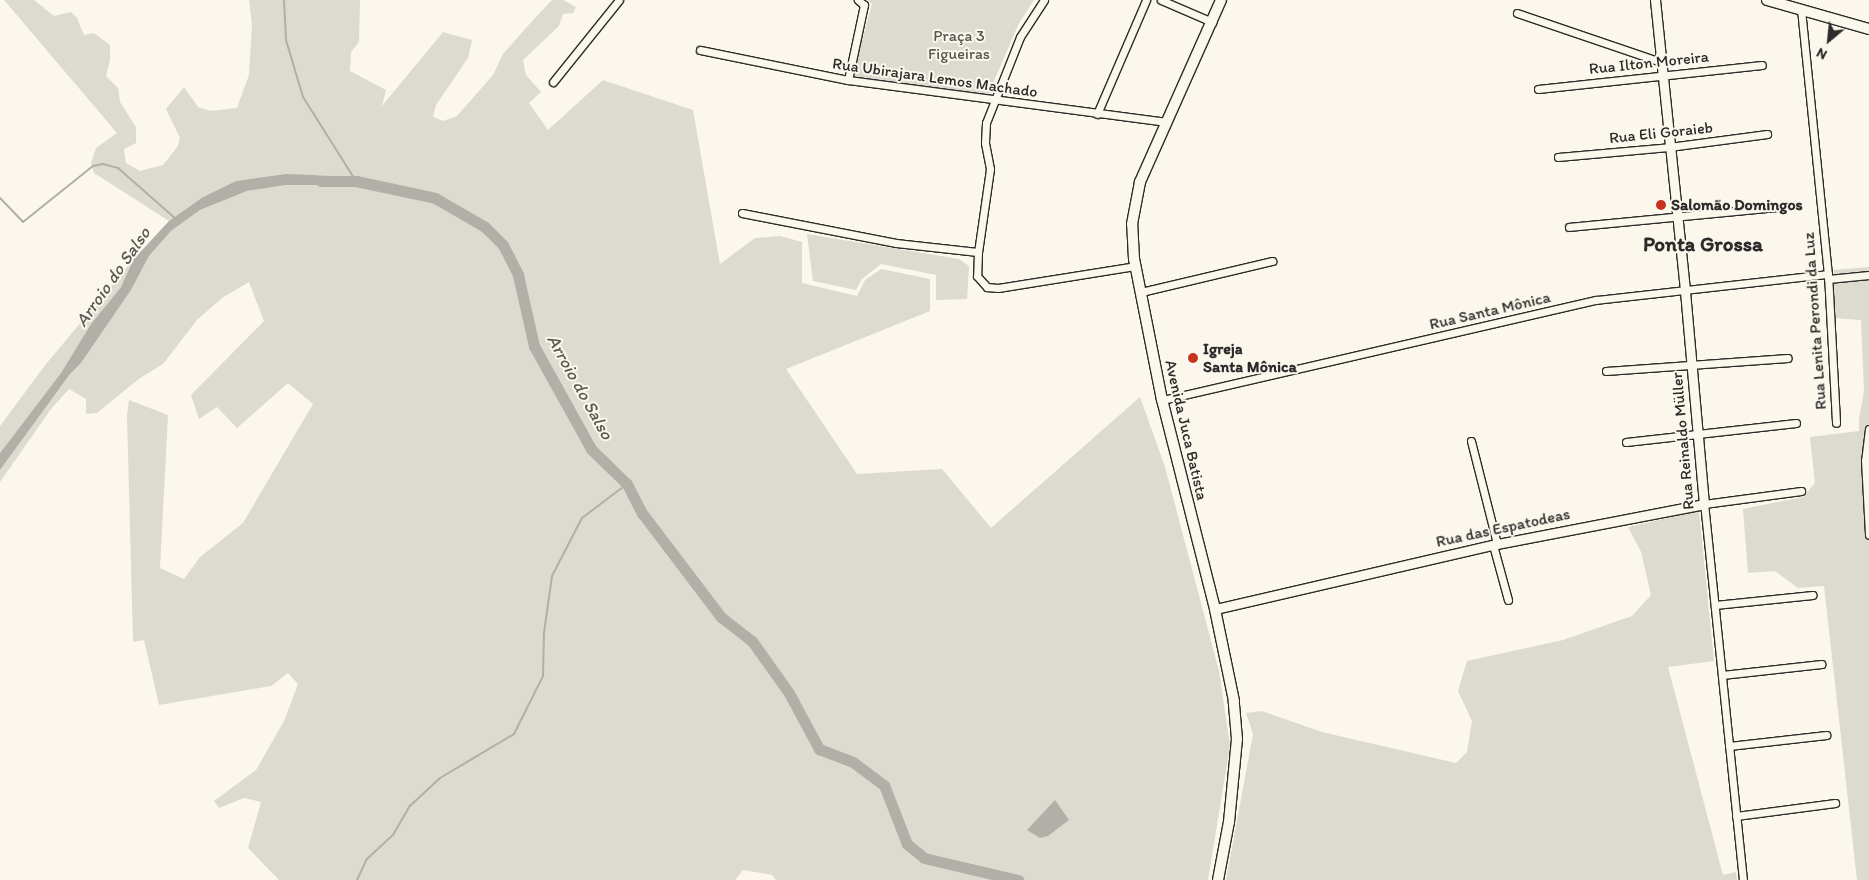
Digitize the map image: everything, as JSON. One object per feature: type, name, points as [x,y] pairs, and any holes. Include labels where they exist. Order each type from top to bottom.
[{"type":"main road","name":"Avenida Juca Batista","points":[[1218,880],[1229,822],[1237,739],[1234,701],[1214,609],[1162,400],[1140,292],[1132,224],[1140,182],[1221,0]]},
{"type":"main road","points":[[1767,0],[1869,29]]},
{"type":"street","points":[[553,82],[619,0]]},
{"type":"street","points":[[848,80],[864,6],[858,0]]},
{"type":"street","points":[[1044,0],[1020,37],[986,123],[985,143],[990,169],[978,252],[977,276],[981,283],[987,287],[998,288],[1136,266]]},
{"type":"street","points":[[1097,114],[1146,0]]},
{"type":"street","points":[[1161,0],[1212,22]]},
{"type":"street","name":"Rua Reinaldo Müller","points":[[1655,0],[1743,880]]},
{"type":"street","name":"Rua Lenita Perondi da Luz","points":[[1801,10],[1828,276],[1836,423]]},
{"type":"street","points":[[1517,13],[1661,62]]},
{"type":"street","name":"Rua Ubirajara Lemos Machado","points":[[700,50],[848,80],[994,101],[1167,122]]},
{"type":"street","name":"Rua Ilton Moreira","points":[[1538,89],[1762,65]]},
{"type":"street","name":"Rua Eli Goraieb","points":[[1558,157],[1669,147],[1767,134]]},
{"type":"street","points":[[1569,227],[1776,207]]},
{"type":"street","points":[[742,213],[896,243],[978,252]]},
{"type":"street","points":[[1140,292],[1272,261]]},
{"type":"street","name":"Rua Santa Mônica","points":[[1162,400],[1596,300],[1828,276],[1869,275]]},
{"type":"street","points":[[1606,371],[1788,358]]},
{"type":"street","points":[[1626,442],[1796,423]]},
{"type":"street","points":[[1869,429],[1865,460],[1869,535]]},
{"type":"street","points":[[1472,441],[1508,600]]},
{"type":"street","name":"Rua das Espatodeas","points":[[1214,609],[1495,545],[1704,504],[1801,491]]},
{"type":"street","points":[[1715,605],[1812,596]]},
{"type":"street","points":[[1722,674],[1821,664]]},
{"type":"street","points":[[1729,746],[1826,736]]},
{"type":"street","points":[[1736,816],[1835,804]]},
{"type":"green space","points":[[4,0],[34,0],[54,16],[71,12],[77,18],[84,35],[94,33],[110,45],[110,60],[106,76],[118,88],[120,102],[136,127],[136,143],[124,149],[126,163],[140,171],[163,165],[178,146],[180,138],[166,109],[184,87],[198,107],[210,111],[237,108],[249,75],[252,25],[249,0],[360,0],[359,42],[351,52],[350,71],[386,90],[382,106],[443,32],[472,40],[468,58],[436,105],[433,117],[443,121],[457,116],[493,75],[503,54],[552,0],[563,0],[576,7],[573,13],[563,14],[559,26],[523,60],[526,75],[541,92],[529,103],[548,130],[603,80],[693,110],[720,264],[755,238],[780,236],[802,242],[802,283],[857,296],[865,280],[881,269],[930,279],[930,311],[786,369],[857,474],[942,469],[991,528],[1140,397],[1165,467],[1219,671],[1230,746],[1208,880],[776,880],[772,875],[743,870],[735,880],[279,880],[248,848],[261,802],[244,798],[219,808],[214,801],[256,770],[284,721],[298,684],[288,673],[271,686],[159,705],[144,640],[133,642],[127,415],[129,400],[168,415],[160,568],[184,579],[200,557],[243,523],[313,404],[288,383],[237,428],[217,407],[199,419],[191,395],[264,321],[249,282],[222,298],[197,320],[163,364],[140,378],[97,413],[86,414],[86,399],[69,389],[51,409],[0,482],[0,470],[70,374],[81,363],[131,290],[149,256],[171,231],[200,210],[247,191],[286,185],[325,185],[338,176],[320,175],[236,181],[203,197],[169,221],[94,173],[91,163],[96,148],[117,133]]},
{"type":"green space","name":"Praça 3 Figueiras","points":[[868,0],[1034,0],[1019,23],[988,95],[852,77],[872,4]]},
{"type":"green space","points":[[807,234],[959,259],[969,266],[967,299],[936,300],[936,275],[881,264],[862,279],[856,290],[813,281]]},
{"type":"green space","points":[[133,260],[121,287],[91,324],[61,373],[0,453],[0,426],[46,364]]},
{"type":"green space","points":[[1869,267],[1869,880],[1857,880],[1824,586],[1798,588],[1775,571],[1748,573],[1743,509],[1803,497],[1815,483],[1810,437],[1859,431],[1864,391],[1861,320],[1834,318],[1834,270]]},
{"type":"green space","points":[[1699,511],[1714,661],[1668,667],[1723,875],[1736,872],[1737,880],[1226,880],[1253,734],[1246,713],[1262,711],[1322,732],[1456,763],[1467,752],[1472,721],[1458,691],[1467,661],[1563,640],[1632,616],[1651,595],[1641,552],[1628,527]]},
{"type":"shaded area","points":[[286,174],[338,176],[333,183],[325,185],[286,185],[247,191],[200,210],[171,231],[149,256],[131,290],[81,363],[70,374],[0,470],[0,453],[61,373],[91,324],[121,287],[133,260],[169,221],[203,197],[236,181]]},
{"type":"shaded area","points":[[1055,800],[1069,820],[1048,836],[1040,838],[1027,830]]},
{"type":"waterway","points":[[284,0],[286,40],[303,97],[356,181]]},
{"type":"waterway","points":[[0,198],[23,222],[93,166],[103,164],[118,168],[175,218]]},
{"type":"waterway","name":"Arroio do Salso","points":[[321,181],[356,181],[435,198],[485,227],[503,245],[518,275],[534,346],[591,449],[627,484],[642,513],[721,617],[752,641],[789,693],[819,749],[853,762],[884,785],[907,844],[924,858],[1018,880]]},
{"type":"waterway","points":[[357,880],[367,859],[393,835],[410,806],[440,778],[514,734],[543,676],[544,633],[552,576],[582,518],[627,484]]},
{"type":"place","name":"Salomão Domingos","points":[[1661,205]]},
{"type":"place","name":"Igreja Santa Mônica","points":[[1193,358]]},
{"type":"district","name":"Ponta Grossa","points":[[1703,244]]}]
